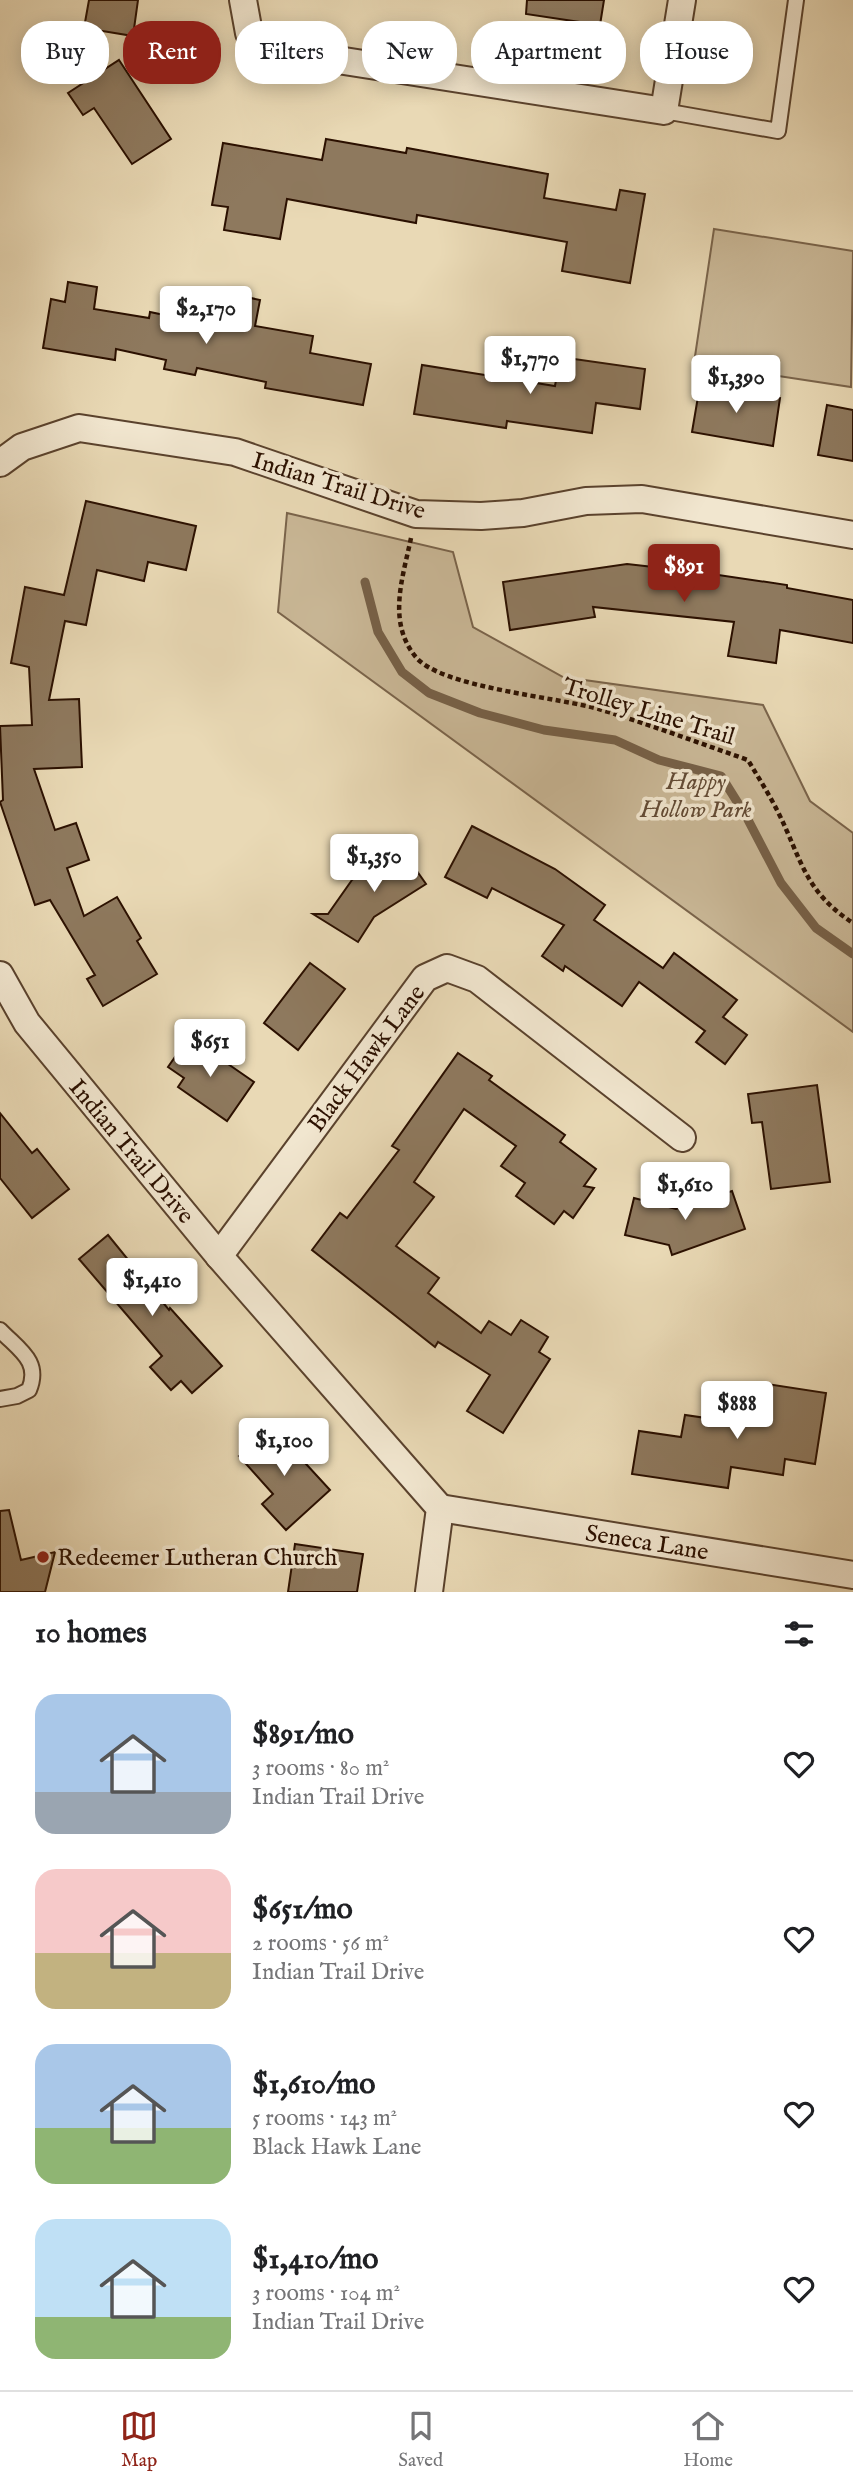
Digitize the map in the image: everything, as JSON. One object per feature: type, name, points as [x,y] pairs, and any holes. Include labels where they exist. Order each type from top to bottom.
[{"type":"street","points":[[243,0],[249,33],[280,51],[664,111],[682,0]]},
{"type":"street","name":"Indian Trail Drive","points":[[0,463],[22,447],[79,428],[235,453],[416,514],[481,516],[523,513],[586,501],[642,499],[853,535]]},
{"type":"street","name":"Black Hawk Lane","points":[[219,1256],[425,978],[447,968],[477,979],[682,1138]]},
{"type":"street","name":"Indian Trail Drive","points":[[0,975],[27,1023],[219,1256],[440,1508]]},
{"type":"street","points":[[429,1592],[440,1508]]},
{"type":"street","name":"Seneca Lane","points":[[440,1508],[853,1575]]},
{"type":"lane","points":[[664,111],[778,131],[796,0]]},
{"type":"lane","points":[[0,1330],[31,1361],[34,1377],[29,1390],[17,1396],[0,1399]]},
{"type":"path","name":"Trolley Line Trail","points":[[416,514],[397,608],[404,636],[415,658],[439,673],[467,683],[599,709],[748,760],[778,812],[797,860],[816,892],[840,915],[853,923]]},
{"type":"green space","points":[[714,229],[853,251],[851,387],[694,363]]},
{"type":"green space","name":"Happy Hollow Park","points":[[287,513],[453,552],[473,627],[563,677],[763,705],[810,801],[853,833],[853,1032],[278,612]]},
{"type":"building","points":[[89,0],[138,0],[135,21],[123,21],[123,34],[109,32],[109,21],[85,21]]},
{"type":"building","points":[[527,0],[604,0],[601,21],[573,21],[526,14]]},
{"type":"building","points":[[119,60],[123,66],[123,84],[135,84],[171,139],[132,164],[94,108],[83,115],[68,93],[82,84],[109,84],[109,66]]},
{"type":"building","points":[[326,139],[406,153],[407,148],[548,174],[544,198],[616,210],[620,190],[645,194],[630,283],[562,271],[567,242],[417,215],[416,223],[287,199],[280,239],[224,230],[228,207],[212,205],[223,143],[322,160]]},
{"type":"building","points":[[68,282],[97,287],[94,309],[149,318],[150,312],[221,327],[228,293],[260,300],[255,326],[313,336],[310,353],[371,364],[363,405],[265,388],[266,382],[197,368],[195,375],[164,369],[166,360],[116,349],[115,360],[43,348],[51,299],[65,302]]},
{"type":"building","points":[[560,357],[645,369],[640,409],[596,403],[592,433],[507,421],[506,428],[414,414],[422,365],[555,386]]},
{"type":"building","points":[[700,385],[780,398],[773,446],[692,432]]},
{"type":"building","points":[[827,405],[853,410],[853,461],[818,455]]},
{"type":"building","points":[[86,501],[196,526],[186,570],[148,562],[144,581],[97,570],[86,625],[65,621],[49,700],[79,699],[82,767],[34,769],[55,830],[76,823],[89,860],[67,868],[84,916],[117,897],[141,938],[137,941],[157,974],[103,1006],[87,979],[95,975],[50,900],[35,905],[0,802],[3,800],[0,726],[32,725],[29,667],[11,663],[25,587],[64,595]]},
{"type":"building","points":[[627,564],[787,585],[787,588],[853,600],[853,643],[780,630],[776,663],[728,656],[734,622],[593,607],[595,617],[510,630],[503,582]]},
{"type":"building","points":[[472,826],[555,869],[605,905],[594,920],[663,968],[674,953],[737,1000],[723,1017],[747,1035],[725,1064],[696,1042],[705,1031],[639,982],[622,1006],[565,966],[563,971],[542,956],[564,925],[492,888],[487,898],[445,877]]},
{"type":"building","points":[[400,847],[426,884],[374,917],[358,942],[313,914],[328,914],[352,880]]},
{"type":"building","points":[[310,963],[345,989],[298,1050],[264,1023]]},
{"type":"building","points":[[189,1037],[254,1082],[227,1121],[178,1087],[184,1078],[168,1067]]},
{"type":"building","points":[[458,1053],[492,1076],[489,1080],[565,1135],[560,1142],[596,1169],[584,1186],[594,1188],[573,1218],[564,1211],[554,1224],[516,1196],[525,1183],[501,1166],[516,1146],[464,1109],[414,1182],[434,1197],[396,1246],[439,1278],[428,1293],[481,1333],[489,1321],[511,1335],[521,1320],[548,1337],[539,1352],[550,1359],[503,1433],[467,1411],[490,1375],[438,1342],[435,1347],[312,1250],[340,1213],[347,1218],[399,1150],[392,1146]]},
{"type":"building","points":[[817,1085],[830,1182],[771,1189],[762,1122],[752,1123],[748,1094]]},
{"type":"building","points":[[0,1113],[32,1153],[37,1149],[69,1189],[32,1218],[0,1178]]},
{"type":"building","points":[[732,1191],[745,1229],[672,1255],[669,1245],[625,1235],[634,1198],[676,1209]]},
{"type":"building","points":[[108,1235],[169,1310],[170,1308],[222,1366],[192,1393],[181,1381],[171,1390],[150,1367],[162,1356],[79,1259]]},
{"type":"building","points":[[761,1383],[826,1393],[815,1464],[785,1459],[783,1475],[731,1467],[728,1488],[632,1474],[639,1431],[681,1437],[685,1415],[754,1425]]},
{"type":"building","points":[[272,1427],[330,1490],[286,1530],[262,1504],[273,1494],[239,1456]]},
{"type":"building","name":"Redeemer Lutheran Church","points":[[9,1510],[21,1560],[55,1552],[45,1592],[0,1592],[0,1511]]},
{"type":"building","points":[[295,1544],[363,1554],[357,1592],[288,1592]]},
{"type":"waterway","points":[[365,582],[378,632],[402,672],[429,693],[480,713],[544,730],[615,740],[659,760],[721,776],[746,816],[781,883],[816,928],[853,954]]},
{"type":"place","name":"Redeemer Lutheran Church","points":[[43,1557]]}]
